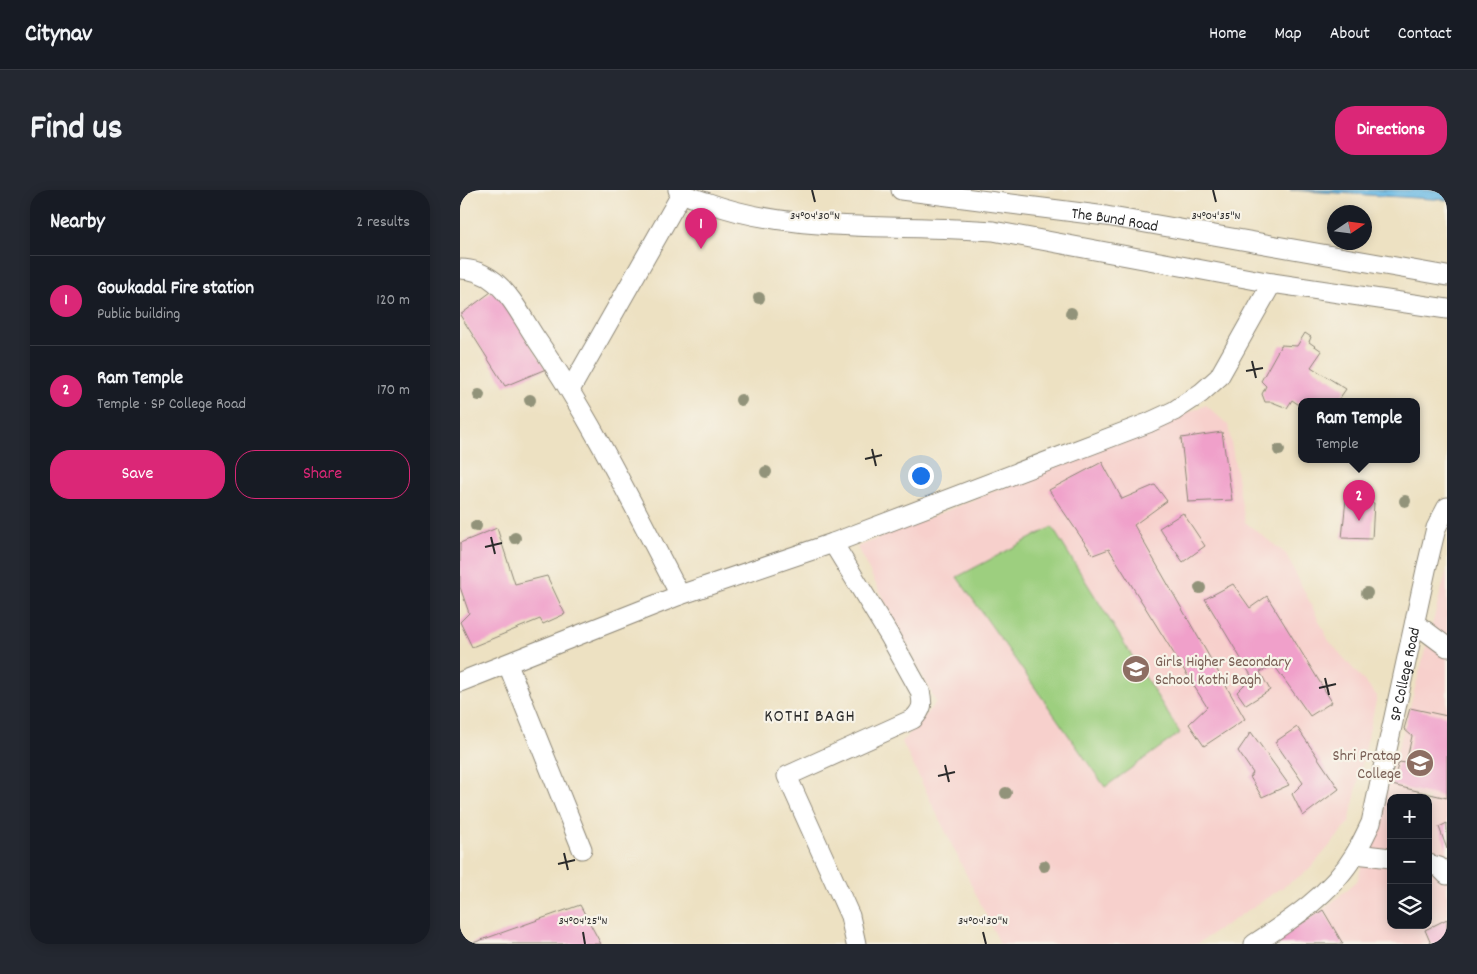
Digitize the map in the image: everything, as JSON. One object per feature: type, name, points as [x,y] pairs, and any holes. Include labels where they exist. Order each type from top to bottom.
[{"type":"street","name":"The Bund Road","points":[[901,190],[1106,216],[1447,276]]},
{"type":"street","points":[[570,390],[680,192],[724,209],[764,217],[841,225],[948,227],[993,232],[1272,283],[1447,309]]},
{"type":"street","points":[[460,269],[480,273],[506,293],[570,390],[680,595]]},
{"type":"street","points":[[460,682],[508,665],[680,595],[833,543],[1148,423],[1174,411],[1201,394],[1219,377],[1272,283]]},
{"type":"street","name":"SP College Road","points":[[1254,944],[1280,927],[1338,878],[1356,854],[1371,823],[1436,528],[1447,507]]},
{"type":"street","points":[[833,543],[889,635],[920,691],[922,701],[922,709],[913,719],[787,776],[850,916],[856,944]]},
{"type":"street","points":[[1415,623],[1447,647]]},
{"type":"street","points":[[508,665],[582,849]]},
{"type":"street","points":[[1356,854],[1387,858]]},
{"type":"street","points":[[1432,865],[1439,867],[1447,875]]},
{"type":"shaded area","name":"Girls Higher Secondary School Kothi Bagh","points":[[1206,405],[1228,425],[1245,522],[1286,554],[1329,641],[1377,696],[1349,823],[1309,870],[1197,944],[1000,944],[902,742],[936,702],[857,547]]},
{"type":"shaded area","name":"Shri Pratap College","points":[[1447,569],[1447,944],[1270,944],[1323,910],[1357,881],[1404,729]]},
{"type":"green space","points":[[1052,527],[1180,733],[1105,787],[957,577]]},
{"type":"water","points":[[1290,190],[1447,190],[1447,200]]},
{"type":"building","points":[[495,289],[546,369],[505,386],[460,315]]},
{"type":"building","points":[[1305,333],[1311,337],[1309,342],[1322,351],[1311,367],[1346,389],[1340,398],[1298,398],[1298,404],[1292,400],[1287,408],[1272,402],[1265,402],[1262,394],[1266,386],[1261,381],[1281,345],[1297,346]]},
{"type":"building","points":[[1222,432],[1232,500],[1188,502],[1181,438]]},
{"type":"building","points":[[1102,462],[1122,499],[1155,485],[1167,501],[1134,525],[1245,719],[1204,746],[1189,724],[1207,707],[1109,549],[1093,555],[1049,490]]},
{"type":"building","points":[[1346,499],[1374,503],[1372,539],[1342,538]]},
{"type":"building","points":[[1183,513],[1205,546],[1183,562],[1159,528]]},
{"type":"building","points":[[497,528],[515,584],[547,576],[565,614],[543,624],[540,619],[472,647],[460,622],[469,613],[460,587],[460,543]]},
{"type":"building","points":[[1233,584],[1250,608],[1267,596],[1332,702],[1310,716],[1274,665],[1260,672],[1270,690],[1246,705],[1237,692],[1252,677],[1205,599]]},
{"type":"building","points":[[1410,708],[1447,716],[1447,798],[1392,785],[1399,762],[1406,763],[1412,736],[1404,729]]},
{"type":"building","points":[[1297,727],[1339,789],[1303,816],[1292,794],[1303,783],[1275,742]]},
{"type":"building","points":[[1251,732],[1289,785],[1262,797],[1250,777],[1253,773],[1238,751]]},
{"type":"building","points":[[1447,823],[1447,849],[1439,827]]},
{"type":"building","points":[[580,905],[601,944],[470,944]]},
{"type":"building","points":[[1323,910],[1343,944],[1277,944],[1275,941]]},
{"type":"building","points":[[1447,919],[1447,944],[1431,944],[1425,930],[1432,929],[1432,926]]},
{"type":"place","name":"Gowkadal Fire station","points":[[701,249]]},
{"type":"place","name":"Ram Temple","points":[[1359,521]]},
{"type":"place","name":"Girls Higher Secondary School Kothi Bagh","points":[[1136,669]]},
{"type":"place","name":"Shri Pratap College","points":[[1420,763]]},
{"type":"district","name":"KOTHI BAGH","points":[[810,715]]}]
